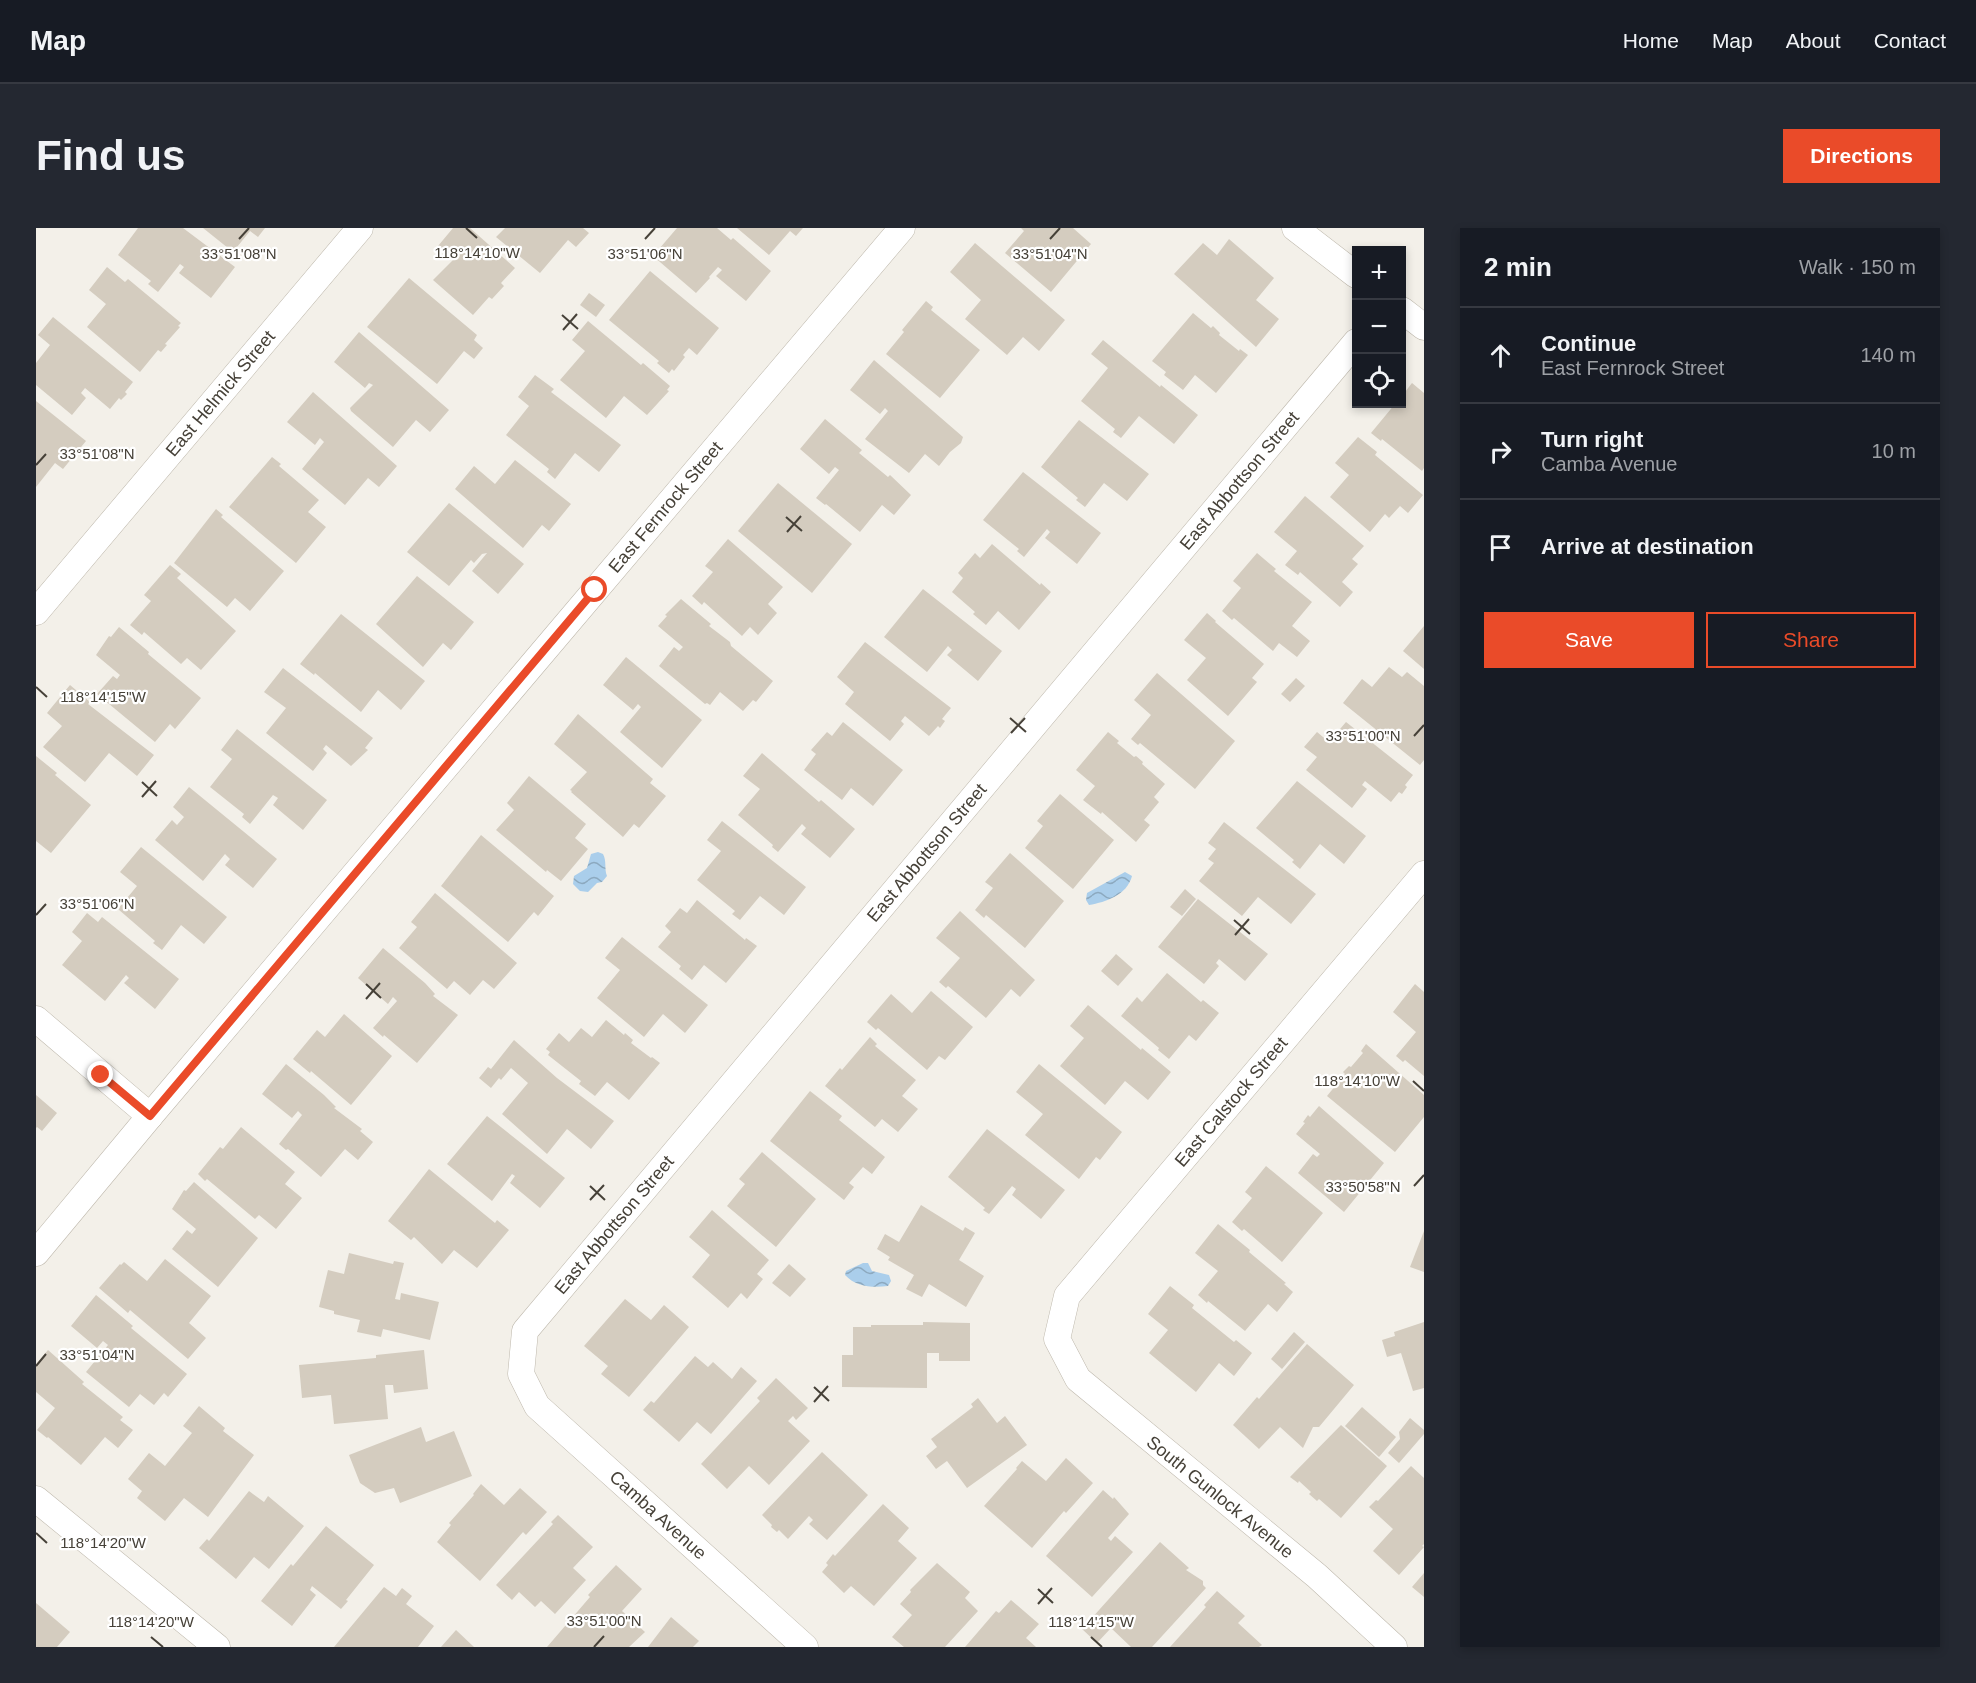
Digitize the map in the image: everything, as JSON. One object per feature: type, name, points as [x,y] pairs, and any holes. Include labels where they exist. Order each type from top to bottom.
[{"type":"street","name":"East Helmick Street","points":[[36,612],[360,228]]},
{"type":"street","name":"East Fernrock Street","points":[[36,1254],[150,1116],[902,228]]},
{"type":"street","points":[[1295,228],[1352,272]]},
{"type":"street","points":[[1406,314],[1424,327]]},
{"type":"street","name":"East Abbottson Street","points":[[521,1374],[525,1330],[1352,347]]},
{"type":"street","name":"East Calstock Street","points":[[1057,1339],[1067,1296],[1424,874]]},
{"type":"street","points":[[36,1020],[150,1116]]},
{"type":"street","name":"South Gunlock Avenue","points":[[1057,1339],[1078,1379],[1317,1576],[1394,1647]]},
{"type":"street","name":"Camba Avenue","points":[[521,1374],[537,1406],[805,1647]]},
{"type":"street","points":[[36,1499],[218,1647]]},
{"type":"water","points":[[598,852],[603,854],[607,876],[588,892],[580,891],[573,884],[574,876],[587,868],[591,854]]},
{"type":"water","points":[[1125,872],[1132,876],[1121,893],[1109,900],[1089,905],[1086,900],[1087,893]]},
{"type":"water","points":[[868,1263],[872,1271],[889,1275],[891,1281],[888,1286],[865,1286],[845,1275],[846,1271]]},
{"type":"building","points":[[138,228],[183,228],[235,267],[211,298],[179,273],[184,267],[180,264],[158,292],[148,284],[151,281],[118,255]]},
{"type":"building","points":[[203,228],[265,228],[258,237],[250,231],[233,252]]},
{"type":"building","points":[[453,228],[470,228],[515,268],[501,283],[504,286],[492,299],[489,297],[473,315],[433,280],[453,260],[438,246]]},
{"type":"building","points":[[505,228],[583,228],[589,233],[576,247],[568,240],[540,273],[496,237]]},
{"type":"building","points":[[677,228],[717,228],[731,240],[733,238],[771,271],[746,301],[716,276],[722,270],[718,267],[696,293],[653,256]]},
{"type":"building","points":[[737,228],[803,228],[796,236],[790,231],[769,255]]},
{"type":"building","points":[[1021,228],[1073,228],[1091,244],[1051,292],[1005,253],[1024,231]]},
{"type":"building","points":[[1229,239],[1274,278],[1256,300],[1279,319],[1256,347],[1174,274],[1203,243],[1217,255]]},
{"type":"building","points":[[975,243],[1065,320],[1039,351],[1023,337],[1007,355],[965,319],[981,300],[950,272]]},
{"type":"building","points":[[107,267],[125,282],[128,279],[181,323],[165,344],[167,345],[161,352],[158,350],[140,372],[87,327],[106,304],[89,290]]},
{"type":"building","points":[[650,271],[719,328],[697,355],[689,348],[674,371],[672,369],[669,373],[657,363],[659,361],[609,320]]},
{"type":"building","points":[[409,278],[477,335],[474,340],[483,348],[474,359],[464,351],[437,384],[367,327]]},
{"type":"building","points":[[589,293],[605,305],[596,317],[580,305]]},
{"type":"building","points":[[926,301],[933,307],[931,310],[980,350],[940,398],[886,354]]},
{"type":"building","points":[[1193,313],[1211,328],[1213,326],[1220,333],[1219,335],[1239,351],[1240,349],[1248,355],[1216,393],[1195,375],[1183,390],[1164,375],[1166,372],[1152,361]]},
{"type":"building","points":[[53,317],[133,382],[125,392],[127,394],[121,400],[119,398],[110,409],[85,388],[81,393],[86,398],[72,415],[36,385],[36,363],[50,345],[38,335]]},
{"type":"building","points":[[588,321],[670,386],[667,390],[669,391],[647,415],[624,396],[606,418],[560,380],[585,351],[572,340]]},
{"type":"building","points":[[359,332],[449,410],[430,432],[416,420],[393,447],[351,411],[350,408],[373,385],[369,383],[365,388],[334,362]]},
{"type":"building","points":[[1103,340],[1198,415],[1174,444],[1139,416],[1121,438],[1113,432],[1115,429],[1081,401],[1108,368],[1091,354]]},
{"type":"building","points":[[874,360],[963,437],[961,443],[939,466],[925,454],[909,473],[865,439],[888,411],[885,408],[880,414],[850,390]]},
{"type":"building","points":[[535,375],[554,389],[551,392],[621,445],[599,472],[575,453],[555,479],[547,472],[549,469],[506,435],[529,406],[518,397]]},
{"type":"building","points":[[1412,383],[1424,393],[1424,468],[1422,471],[1371,433],[1392,408],[1406,408],[1406,391]]},
{"type":"building","points":[[313,392],[397,466],[379,487],[368,478],[345,505],[302,469],[324,442],[320,438],[315,445],[287,422]]},
{"type":"building","points":[[36,401],[86,441],[63,469],[55,463],[36,487]]},
{"type":"building","points":[[825,419],[862,450],[859,453],[888,477],[890,475],[911,495],[894,515],[882,505],[860,532],[816,498],[839,470],[835,467],[829,474],[800,449]]},
{"type":"building","points":[[1079,420],[1149,474],[1127,501],[1104,483],[1085,507],[1076,500],[1078,498],[1041,467]]},
{"type":"building","points":[[1358,437],[1377,452],[1375,455],[1423,495],[1408,513],[1400,506],[1389,518],[1385,514],[1370,532],[1330,497],[1349,475],[1335,463]]},
{"type":"building","points":[[272,457],[281,464],[279,466],[319,500],[308,512],[326,527],[296,563],[229,507]]},
{"type":"building","points":[[515,460],[571,504],[549,531],[542,525],[523,548],[455,489],[474,466],[495,484]]},
{"type":"building","points":[[1023,472],[1101,533],[1077,564],[1045,538],[1050,532],[1047,529],[1024,557],[1017,551],[1019,549],[983,520]]},
{"type":"building","points":[[778,483],[852,544],[812,593],[738,531]]},
{"type":"building","points":[[1305,496],[1364,546],[1352,559],[1358,564],[1342,582],[1353,592],[1340,607],[1300,572],[1298,575],[1285,565],[1297,551],[1274,532]]},
{"type":"building","points":[[449,503],[524,564],[498,594],[472,571],[487,553],[482,554],[474,563],[471,560],[449,586],[407,552]]},
{"type":"building","points":[[216,509],[223,515],[221,517],[284,571],[250,611],[235,598],[227,607],[174,563]]},
{"type":"building","points":[[728,539],[783,587],[768,604],[777,613],[758,635],[750,627],[742,636],[704,602],[702,605],[692,596],[713,572],[705,566]]},
{"type":"building","points":[[992,544],[1051,592],[1019,630],[998,611],[986,625],[952,592],[963,578],[958,573],[975,553],[980,558]]},
{"type":"building","points":[[1257,553],[1276,569],[1274,571],[1312,602],[1292,626],[1310,641],[1297,657],[1279,643],[1273,651],[1234,618],[1232,620],[1222,611],[1241,588],[1233,581]]},
{"type":"building","points":[[170,565],[181,574],[177,578],[236,631],[201,670],[187,658],[181,664],[144,632],[142,635],[130,625],[151,601],[144,595]]},
{"type":"building","points":[[417,576],[474,622],[451,650],[443,643],[423,667],[376,624]]},
{"type":"building","points":[[923,589],[1002,651],[978,681],[947,655],[952,650],[948,646],[927,672],[884,637]]},
{"type":"building","points":[[681,599],[711,624],[709,626],[730,642],[731,646],[773,681],[756,702],[753,700],[743,711],[720,692],[710,705],[705,704],[659,666],[674,647],[679,651],[683,647],[658,626],[667,616],[665,615]]},
{"type":"building","points":[[1207,613],[1264,664],[1252,678],[1257,682],[1228,716],[1187,680],[1206,658],[1184,640]]},
{"type":"building","points":[[341,614],[425,681],[401,710],[378,690],[361,712],[315,673],[314,675],[300,664]]},
{"type":"building","points":[[1424,626],[1424,669],[1403,651]]},
{"type":"building","points":[[119,627],[201,698],[175,729],[170,724],[155,742],[97,694],[113,676],[117,679],[120,675],[96,655],[109,636],[111,637]]},
{"type":"building","points":[[865,642],[951,708],[942,719],[945,721],[940,728],[938,726],[929,736],[905,716],[901,721],[904,724],[890,741],[845,704],[854,692],[837,677]]},
{"type":"building","points":[[626,657],[702,720],[662,768],[620,732],[641,707],[638,704],[633,710],[603,685]]},
{"type":"building","points":[[1389,667],[1402,677],[1407,672],[1424,686],[1424,760],[1420,765],[1343,703],[1362,679],[1372,687]]},
{"type":"building","points":[[283,668],[373,738],[365,748],[368,750],[351,766],[326,745],[323,749],[327,753],[313,771],[266,733],[286,708],[264,692]]},
{"type":"building","points":[[1157,673],[1235,741],[1195,789],[1140,743],[1138,745],[1131,739],[1151,715],[1134,700]]},
{"type":"building","points":[[1296,678],[1305,686],[1290,702],[1281,694]]},
{"type":"building","points":[[70,685],[90,702],[88,704],[154,755],[137,776],[109,753],[85,782],[43,747],[62,726],[47,713]]},
{"type":"building","points":[[578,714],[653,779],[650,783],[666,796],[639,828],[634,824],[623,837],[570,790],[587,772],[554,744]]},
{"type":"building","points":[[843,722],[903,770],[873,806],[851,788],[842,800],[804,770],[816,754],[811,750],[827,732],[832,736]]},
{"type":"building","points":[[1346,722],[1413,775],[1405,785],[1407,787],[1402,794],[1399,792],[1391,802],[1365,781],[1362,785],[1367,789],[1352,808],[1306,770],[1317,757],[1304,747],[1317,732],[1329,742]]},
{"type":"building","points":[[237,729],[327,800],[303,830],[273,805],[278,798],[273,795],[250,824],[242,817],[244,814],[210,787],[232,759],[221,750]]},
{"type":"building","points":[[1108,732],[1119,741],[1117,743],[1134,757],[1136,756],[1165,784],[1154,797],[1159,802],[1144,820],[1150,825],[1136,842],[1102,812],[1101,814],[1083,800],[1095,786],[1076,770]]},
{"type":"building","points":[[762,753],[819,802],[821,800],[855,829],[830,858],[801,834],[806,828],[802,824],[778,852],[738,815],[760,789],[743,776]]},
{"type":"building","points":[[36,756],[91,805],[51,853],[36,841]]},
{"type":"building","points":[[529,776],[586,824],[575,838],[588,849],[561,881],[547,870],[546,872],[496,830],[514,810],[507,803]]},
{"type":"building","points":[[1297,781],[1366,836],[1344,864],[1320,844],[1300,869],[1292,862],[1294,860],[1256,828]]},
{"type":"building","points":[[189,787],[277,859],[253,888],[225,865],[230,859],[225,854],[203,881],[155,840],[172,820],[177,825],[184,817],[173,807]]},
{"type":"building","points":[[1060,794],[1114,840],[1073,889],[1025,848],[1043,826],[1037,821]]},
{"type":"building","points":[[722,821],[806,887],[784,915],[760,896],[740,920],[732,914],[735,911],[697,880],[721,851],[707,840]]},
{"type":"building","points":[[1224,822],[1316,894],[1291,924],[1258,897],[1242,916],[1199,881],[1214,863],[1208,859],[1216,849],[1208,843]]},
{"type":"building","points":[[481,835],[554,896],[538,916],[534,912],[508,942],[441,886]]},
{"type":"building","points":[[141,847],[227,917],[204,944],[181,925],[162,950],[153,943],[155,941],[118,909],[137,886],[120,872]]},
{"type":"building","points":[[1010,853],[1064,901],[1025,948],[986,915],[984,918],[975,910],[993,888],[985,882]]},
{"type":"building","points":[[1185,889],[1196,899],[1182,916],[1170,907]]},
{"type":"building","points":[[435,893],[517,963],[494,989],[483,980],[470,995],[454,981],[447,989],[399,948],[417,927],[411,922]]},
{"type":"building","points":[[1198,899],[1268,954],[1245,981],[1219,959],[1216,963],[1219,966],[1204,984],[1158,947]]},
{"type":"building","points":[[697,900],[745,940],[746,938],[757,946],[726,983],[704,965],[692,980],[679,969],[681,966],[658,947],[671,932],[665,926],[680,908],[687,913]]},
{"type":"building","points":[[960,911],[1035,980],[1020,997],[1011,989],[986,1018],[948,986],[946,988],[939,982],[960,958],[936,938]]},
{"type":"building","points":[[87,913],[98,922],[102,917],[179,979],[155,1009],[124,983],[129,978],[126,975],[105,1001],[62,965],[82,941],[72,932]]},
{"type":"building","points":[[622,937],[708,1005],[685,1033],[663,1014],[644,1037],[597,998],[620,970],[605,958]]},
{"type":"building","points":[[383,948],[425,983],[435,994],[433,996],[458,1015],[417,1063],[373,1028],[397,1001],[393,997],[388,1004],[358,978]]},
{"type":"building","points":[[1116,954],[1133,969],[1118,986],[1101,971]]},
{"type":"building","points":[[1167,973],[1201,1002],[1203,1000],[1219,1013],[1196,1041],[1189,1035],[1169,1059],[1121,1016],[1137,997],[1142,1002]]},
{"type":"building","points":[[1415,984],[1424,992],[1424,1076],[1405,1060],[1403,1062],[1396,1056],[1416,1032],[1393,1012]]},
{"type":"building","points":[[931,991],[973,1027],[945,1060],[939,1056],[927,1070],[878,1028],[876,1030],[867,1022],[891,994],[912,1013]]},
{"type":"building","points":[[1088,1005],[1171,1072],[1148,1100],[1125,1081],[1105,1105],[1060,1066],[1084,1038],[1070,1026]]},
{"type":"building","points":[[344,1014],[392,1056],[351,1105],[293,1059],[317,1030],[325,1037]]},
{"type":"building","points":[[606,1020],[633,1040],[631,1043],[660,1063],[629,1100],[607,1082],[595,1096],[579,1084],[581,1081],[548,1055],[550,1052],[546,1049],[559,1033],[569,1042],[581,1028],[592,1037]]},
{"type":"building","points":[[870,1037],[877,1044],[875,1046],[916,1080],[902,1096],[918,1109],[898,1132],[882,1119],[875,1127],[825,1086]]},
{"type":"building","points":[[514,1040],[557,1078],[614,1121],[591,1149],[567,1129],[547,1154],[502,1114],[528,1083],[511,1068],[491,1088],[479,1078],[488,1067],[491,1069]]},
{"type":"building","points":[[1366,1044],[1424,1095],[1424,1117],[1395,1152],[1327,1096],[1345,1074],[1343,1072],[1349,1066],[1351,1067],[1363,1053],[1361,1051]]},
{"type":"building","points":[[286,1064],[324,1095],[336,1107],[334,1108],[362,1129],[360,1131],[373,1142],[358,1160],[345,1149],[321,1177],[279,1144],[302,1115],[298,1111],[292,1118],[262,1094]]},
{"type":"building","points":[[1039,1064],[1122,1132],[1100,1160],[1096,1157],[1079,1179],[1025,1135],[1043,1114],[1016,1092]]},
{"type":"building","points":[[810,1091],[842,1116],[839,1120],[885,1157],[872,1174],[863,1167],[849,1183],[854,1187],[844,1200],[770,1141]]},
{"type":"building","points":[[36,1095],[57,1113],[42,1131],[36,1128]]},
{"type":"building","points":[[1319,1106],[1384,1163],[1344,1212],[1298,1173],[1313,1154],[1317,1157],[1320,1154],[1296,1134],[1308,1115],[1310,1117]]},
{"type":"building","points":[[487,1116],[565,1178],[540,1208],[510,1183],[515,1176],[512,1174],[492,1201],[447,1164]]},
{"type":"building","points":[[241,1127],[295,1172],[285,1184],[302,1198],[276,1229],[259,1215],[255,1219],[198,1174],[220,1147],[223,1149]]},
{"type":"building","points":[[987,1129],[1065,1190],[1041,1219],[1012,1195],[1016,1189],[1012,1186],[989,1214],[948,1177]]},
{"type":"building","points":[[762,1152],[816,1199],[776,1247],[727,1206],[745,1184],[739,1179]]},
{"type":"building","points":[[1266,1166],[1323,1213],[1282,1262],[1244,1229],[1242,1231],[1232,1222],[1252,1198],[1245,1192]]},
{"type":"building","points":[[429,1169],[495,1223],[497,1220],[509,1230],[477,1268],[454,1250],[442,1264],[414,1237],[411,1240],[388,1221]]},
{"type":"building","points":[[194,1182],[258,1238],[218,1287],[172,1249],[187,1230],[192,1234],[196,1229],[172,1209],[184,1190],[186,1191]]},
{"type":"building","points":[[921,1205],[963,1231],[965,1227],[975,1233],[959,1260],[984,1276],[966,1307],[929,1284],[922,1297],[906,1289],[914,1275],[888,1260],[890,1257],[877,1249],[885,1234],[899,1242]]},
{"type":"building","points":[[712,1210],[769,1260],[757,1274],[763,1279],[747,1299],[741,1293],[728,1308],[692,1277],[710,1255],[689,1237]]},
{"type":"building","points":[[1218,1224],[1250,1250],[1249,1252],[1286,1283],[1284,1284],[1293,1292],[1277,1312],[1268,1304],[1245,1331],[1198,1295],[1218,1271],[1195,1253]]},
{"type":"building","points":[[1424,1231],[1424,1272],[1410,1267]]},
{"type":"building","points":[[349,1253],[393,1264],[394,1261],[404,1263],[395,1299],[400,1300],[401,1293],[439,1302],[430,1340],[383,1329],[381,1337],[357,1332],[360,1320],[334,1314],[334,1311],[319,1307],[328,1270],[344,1274]]},
{"type":"building","points":[[165,1259],[211,1296],[189,1323],[206,1338],[188,1359],[130,1310],[128,1313],[99,1288],[124,1262],[147,1281]]},
{"type":"building","points":[[789,1264],[806,1279],[790,1297],[772,1283]]},
{"type":"building","points":[[1170,1286],[1194,1305],[1192,1308],[1234,1342],[1236,1340],[1252,1353],[1234,1376],[1219,1363],[1196,1392],[1149,1353],[1168,1330],[1148,1314]]},
{"type":"building","points":[[96,1295],[133,1326],[131,1328],[187,1374],[168,1397],[164,1393],[154,1405],[140,1394],[129,1407],[86,1372],[108,1345],[103,1341],[97,1348],[71,1326]]},
{"type":"building","points":[[625,1299],[651,1320],[664,1305],[689,1327],[629,1397],[601,1374],[608,1366],[584,1346]]},
{"type":"building","points":[[923,1322],[970,1323],[970,1361],[939,1361],[939,1353],[927,1353],[927,1388],[842,1387],[842,1355],[853,1355],[853,1327],[923,1325]]},
{"type":"building","points":[[1424,1322],[1424,1388],[1413,1391],[1401,1353],[1387,1357],[1382,1340],[1395,1336],[1394,1332]]},
{"type":"building","points":[[1294,1332],[1305,1342],[1282,1369],[1271,1359]]},
{"type":"building","points":[[1307,1344],[1354,1385],[1319,1427],[1313,1427],[1303,1448],[1280,1427],[1259,1449],[1233,1425]]},
{"type":"building","points":[[48,1350],[84,1382],[82,1384],[123,1417],[120,1420],[133,1430],[118,1448],[105,1437],[81,1465],[37,1430],[55,1408],[36,1392],[36,1364]]},
{"type":"building","points":[[424,1350],[428,1389],[394,1393],[393,1385],[385,1385],[388,1419],[334,1424],[331,1395],[302,1398],[299,1365],[376,1358],[376,1355]]},
{"type":"building","points":[[695,1356],[708,1367],[713,1362],[732,1379],[741,1367],[757,1381],[711,1434],[697,1422],[679,1442],[643,1410],[651,1401],[654,1403]]},
{"type":"building","points":[[776,1378],[808,1408],[796,1420],[793,1416],[788,1421],[810,1441],[769,1485],[749,1466],[727,1489],[701,1464],[760,1401],[757,1398]]},
{"type":"building","points":[[978,1398],[997,1423],[1005,1416],[1027,1445],[967,1488],[947,1461],[936,1469],[926,1456],[937,1447],[931,1439],[973,1407],[971,1404]]},
{"type":"building","points":[[199,1406],[225,1428],[223,1431],[254,1455],[208,1517],[184,1498],[165,1521],[137,1498],[142,1491],[128,1479],[149,1453],[165,1466],[192,1433],[183,1426]]},
{"type":"building","points":[[1362,1407],[1396,1437],[1379,1457],[1345,1426]]},
{"type":"building","points":[[1410,1418],[1424,1430],[1424,1434],[1399,1463],[1388,1453],[1400,1439],[1399,1432]]},
{"type":"building","points":[[1341,1425],[1387,1466],[1341,1518],[1319,1499],[1317,1501],[1309,1494],[1311,1492],[1299,1481],[1298,1483],[1290,1477]]},
{"type":"building","points":[[421,1427],[426,1442],[454,1431],[472,1476],[400,1503],[394,1488],[375,1493],[360,1483],[349,1455]]},
{"type":"building","points":[[822,1452],[868,1495],[827,1540],[809,1524],[813,1520],[809,1516],[788,1539],[779,1530],[777,1532],[771,1527],[772,1525],[762,1515]]},
{"type":"building","points":[[1066,1458],[1093,1483],[1066,1513],[1064,1511],[1032,1548],[984,1506],[1022,1461],[1046,1481]]},
{"type":"building","points":[[1411,1466],[1424,1478],[1424,1544],[1422,1546],[1424,1547],[1399,1575],[1373,1551],[1393,1529],[1369,1507],[1376,1500],[1378,1501]]},
{"type":"building","points":[[481,1484],[504,1505],[520,1488],[547,1512],[526,1535],[523,1532],[480,1581],[437,1542],[451,1525],[449,1523]]},
{"type":"building","points":[[1103,1490],[1113,1499],[1114,1497],[1129,1514],[1108,1538],[1111,1541],[1115,1536],[1133,1552],[1092,1597],[1046,1556]]},
{"type":"building","points":[[249,1491],[264,1502],[268,1496],[304,1526],[269,1569],[254,1557],[236,1579],[199,1548],[207,1539],[209,1541]]},
{"type":"building","points":[[883,1504],[909,1528],[898,1541],[917,1558],[874,1606],[851,1586],[844,1593],[822,1572],[833,1554],[835,1556]]},
{"type":"building","points":[[558,1515],[593,1547],[573,1568],[586,1580],[555,1614],[541,1601],[535,1607],[519,1592],[512,1600],[496,1585],[553,1524],[551,1522]]},
{"type":"building","points":[[326,1526],[374,1565],[341,1609],[312,1586],[310,1590],[316,1595],[292,1626],[261,1601]]},
{"type":"building","points":[[1160,1542],[1189,1568],[1186,1570],[1203,1581],[1206,1588],[1152,1647],[1131,1647],[1111,1628],[1097,1643],[1082,1629]]},
{"type":"building","points":[[937,1563],[970,1592],[965,1598],[978,1611],[945,1647],[904,1647],[892,1637],[912,1615],[900,1604],[911,1592],[910,1590]]},
{"type":"building","points":[[616,1565],[642,1589],[622,1611],[645,1632],[629,1647],[547,1647],[590,1597],[588,1595]]},
{"type":"building","points":[[1424,1573],[1424,1597],[1412,1587]]},
{"type":"building","points":[[384,1587],[396,1596],[402,1588],[412,1596],[406,1604],[434,1626],[418,1647],[334,1647]]},
{"type":"building","points":[[1217,1591],[1245,1616],[1238,1623],[1262,1645],[1259,1647],[1170,1647],[1206,1607],[1204,1605]]},
{"type":"building","points":[[1011,1600],[1039,1624],[1026,1638],[1036,1647],[965,1647],[996,1611],[999,1613]]},
{"type":"building","points":[[36,1603],[70,1632],[57,1647],[36,1647]]},
{"type":"building","points":[[671,1617],[699,1641],[693,1647],[648,1647]]},
{"type":"building","points":[[456,1630],[474,1647],[441,1647]]},
{"type":"route","points":[[101,1075],[150,1116],[595,590]]}]
